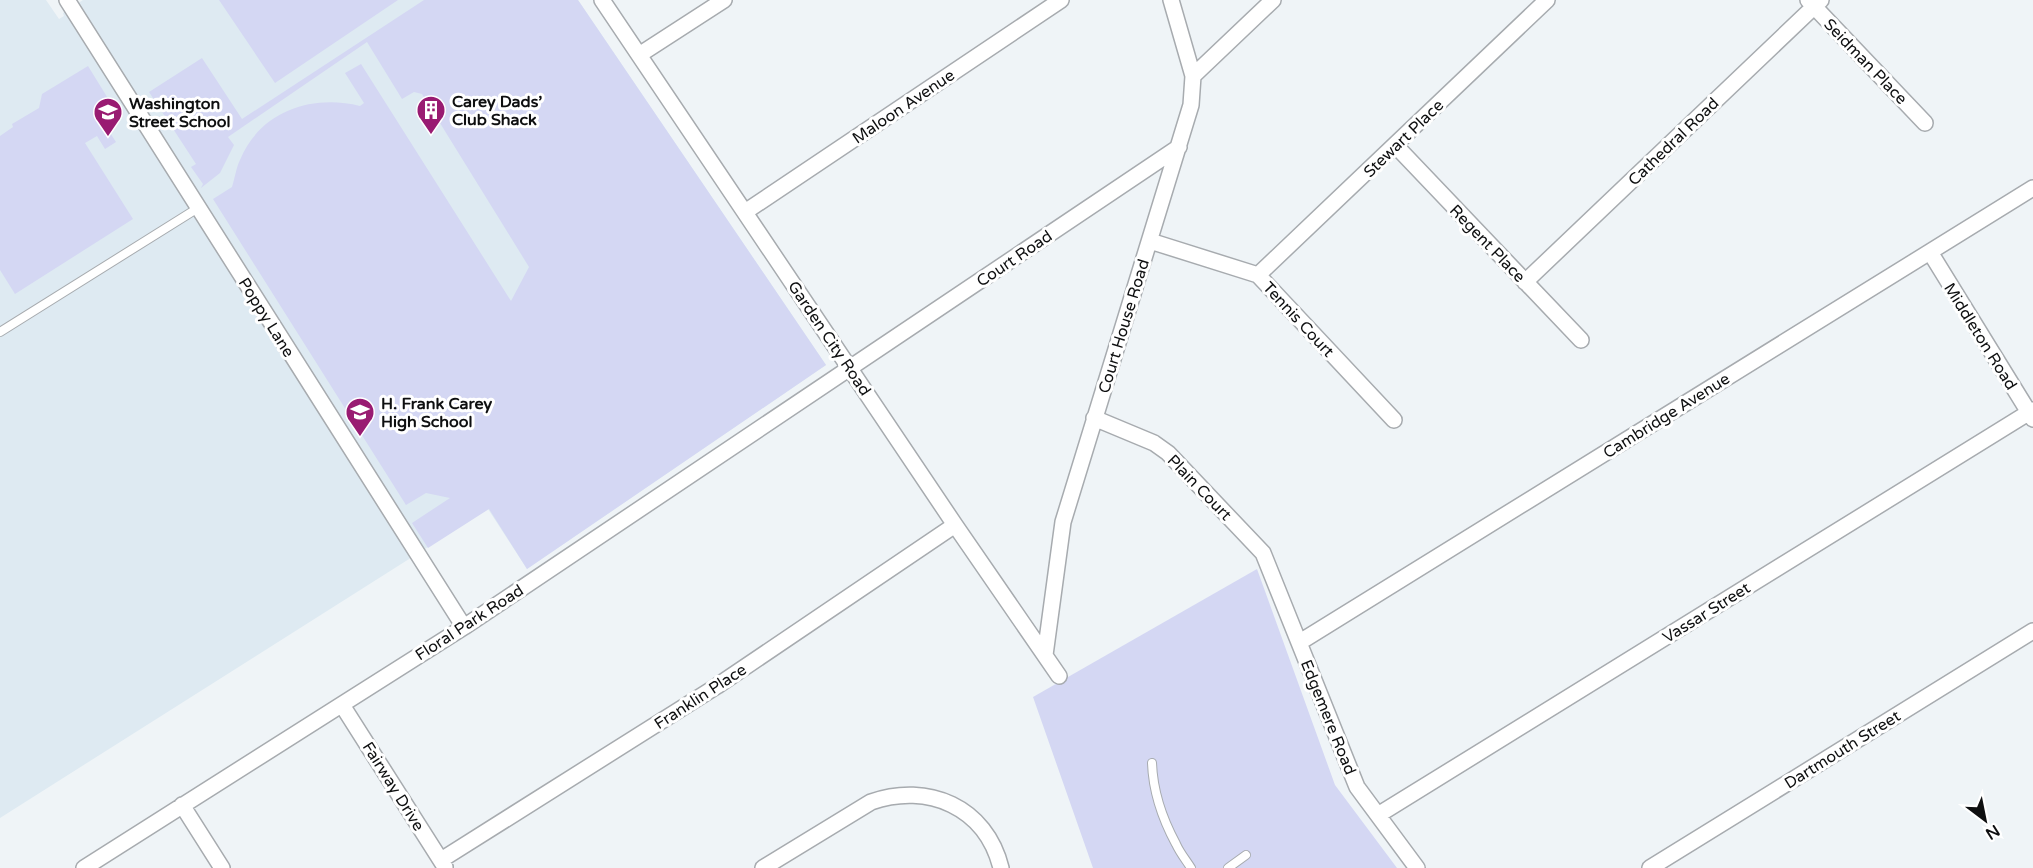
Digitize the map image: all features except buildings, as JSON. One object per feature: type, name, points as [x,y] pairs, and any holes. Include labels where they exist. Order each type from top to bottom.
[{"type":"street","name":"Garden City Road","points":[[602,0],[1059,676]]},
{"type":"street","points":[[639,55],[724,0]]},
{"type":"street","name":"Maloon Avenue","points":[[745,212],[1061,0]]},
{"type":"street","name":"Court House Road","points":[[1045,656],[1062,522],[1191,105],[1193,76],[1171,0]]},
{"type":"street","points":[[1193,76],[1273,0]]},
{"type":"street","name":"Stewart Place","points":[[1258,275],[1547,0]]},
{"type":"street","name":"Seidman Place","points":[[1814,2],[1925,123]]},
{"type":"street","name":"Cathedral Road","points":[[1525,282],[1814,2]]},
{"type":"street","name":"Poppy Lane","points":[[70,4],[464,627]]},
{"type":"street","name":"Regent Place","points":[[1395,145],[1581,340]]},
{"type":"street","name":"Court Road","points":[[850,369],[1179,147]]},
{"type":"street","name":"Cambridge Avenue","points":[[1300,642],[2033,188]]},
{"type":"street","name":"Tennis Court","points":[[1150,241],[1258,275],[1394,420]]},
{"type":"street","name":"Middleton Road","points":[[1930,252],[2032,414]]},
{"type":"street","name":"Floral Park Road","points":[[84,868],[464,627],[850,369]]},
{"type":"street","name":"Vassar Street","points":[[1378,815],[2032,414]]},
{"type":"street","name":"Plain Court","points":[[1094,418],[1154,443],[1168,453],[1263,553]]},
{"type":"street","name":"Franklin Place","points":[[443,864],[717,686],[955,525]]},
{"type":"street","name":"Edgemere Road","points":[[1263,553],[1357,787],[1417,868]]},
{"type":"street","name":"Dartmouth Street","points":[[1650,868],[2033,631]]},
{"type":"street","name":"Fairway Drive","points":[[342,705],[443,864]]},
{"type":"street","points":[[763,868],[871,802],[887,796],[905,794],[937,798],[962,810],[984,830],[996,852],[1000,868]]},
{"type":"street","points":[[182,805],[222,868]]},
{"type":"lane","points":[[0,332],[198,208]]},
{"type":"lane","points":[[1152,763],[1157,798],[1176,846],[1191,868]]},
{"type":"lane","points":[[1228,868],[1246,855]]},
{"type":"shaded area","name":"H. Frank Carey High School","points":[[0,0],[46,0],[59,19],[64,16],[63,13],[83,0],[578,0],[826,365],[527,569],[488,509],[0,818]]},
{"type":"shaded area","points":[[219,0],[398,0],[275,83]]},
{"type":"shaded area","points":[[424,0],[578,0],[826,365],[527,569],[489,509],[428,548],[412,523],[450,498],[426,493],[406,505],[213,199],[232,187],[239,163],[249,143],[260,129],[274,118],[290,110],[324,102],[360,106],[364,103],[345,73],[361,64],[511,301],[529,267],[422,94],[414,92],[402,99],[367,42],[228,137],[234,145],[220,173],[201,188],[203,184],[191,167],[196,164],[149,92],[202,58],[242,119]]},
{"type":"shaded area","points":[[88,66],[117,113],[103,122],[116,142],[105,149],[97,136],[85,143],[133,219],[15,294],[0,270],[0,136],[13,127],[12,124],[39,108],[42,94]]},
{"type":"shaded area","points":[[1257,569],[1335,785],[1397,868],[1093,868],[1033,697]]},
{"type":"place","name":"Carey Dads’ Club Shack","points":[[431,136]]},
{"type":"place","name":"Washington Street School","points":[[108,138]]},
{"type":"place","name":"H. Frank Carey High School","points":[[360,438]]}]
